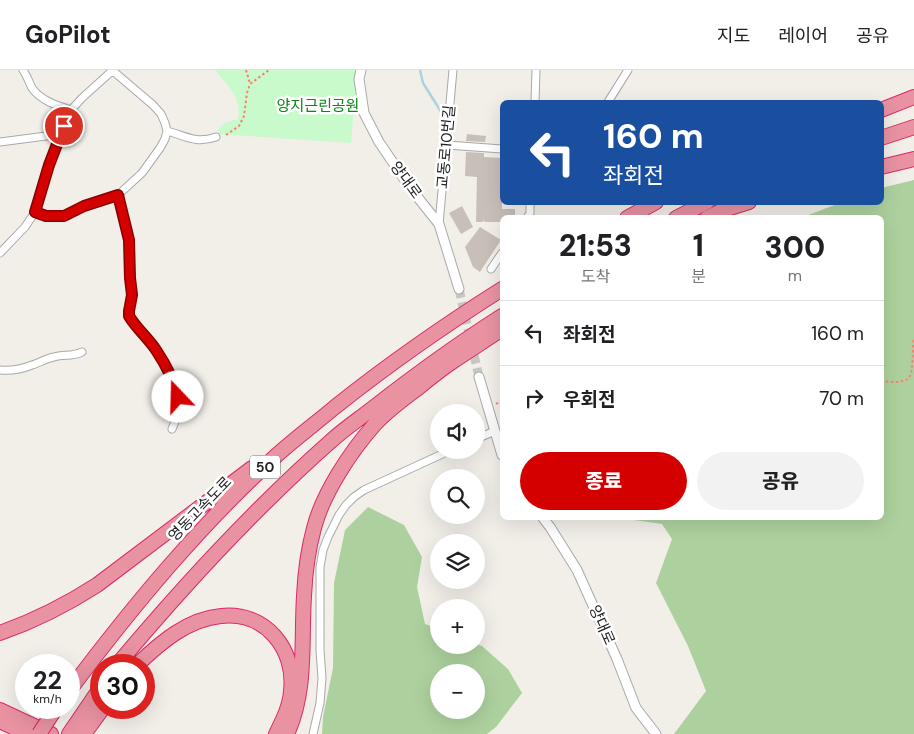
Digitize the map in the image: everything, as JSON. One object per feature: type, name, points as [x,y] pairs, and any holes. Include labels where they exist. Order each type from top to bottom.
[{"type":"highway","points":[[884,109],[914,98]]},
{"type":"highway","points":[[884,137],[914,127]]},
{"type":"highway","points":[[884,165],[914,158]]},
{"type":"highway","points":[[632,215],[651,205]]},
{"type":"highway","points":[[682,215],[701,205]]},
{"type":"highway","points":[[713,215],[739,205]]},
{"type":"highway","name":"영동고속도로","points":[[80,677],[154,584],[215,516],[278,455],[355,391],[457,318],[500,290]]},
{"type":"highway","points":[[287,734],[297,708],[301,686],[306,572],[311,540],[319,512],[348,460],[375,424],[500,321]]},
{"type":"highway","name":"50","points":[[126,654],[159,614],[225,542],[272,495],[333,440],[398,388],[500,321]]},
{"type":"highway","points":[[0,633],[44,615],[97,585],[355,391]]},
{"type":"highway","points":[[149,654],[184,628],[210,618],[222,615],[246,617],[256,620],[274,636],[285,652],[289,663],[291,691],[288,708],[276,734]]},
{"type":"highway","points":[[0,710],[51,734]]},
{"type":"highway","points":[[68,734],[84,726],[90,712]]},
{"type":"highway","points":[[39,734],[49,719]]},
{"type":"highway","points":[[0,721],[28,734]]},
{"type":"street","points":[[23,70],[37,94],[53,104],[71,110]]},
{"type":"street","points":[[0,252],[25,227],[35,212],[49,165],[71,110],[112,70],[161,114],[167,131],[165,139],[142,173],[118,195],[84,206],[64,216],[46,216],[35,212]]},
{"type":"street","name":"양대로","points":[[360,70],[359,79],[364,112],[379,142],[411,189],[439,224],[459,289]]},
{"type":"street","name":"교동로10번길","points":[[439,224],[453,70]]},
{"type":"street","points":[[535,100],[536,70]]},
{"type":"street","points":[[609,100],[628,70]]},
{"type":"street","points":[[167,131],[199,140],[216,137]]},
{"type":"street","points":[[0,142],[61,134]]},
{"type":"street","points":[[446,145],[500,149]]},
{"type":"street","points":[[118,195],[129,240],[132,295],[129,316],[156,350],[169,372],[176,389],[179,406],[172,429]]},
{"type":"street","points":[[492,269],[500,256]]},
{"type":"street","points":[[0,370],[10,370],[32,365],[53,357],[75,355],[82,352]]},
{"type":"street","points":[[479,376],[500,448]]},
{"type":"street","points":[[485,435],[495,431]]},
{"type":"street","points":[[313,734],[320,703],[322,678],[320,567],[323,550],[335,522],[346,505],[364,490],[431,459]]},
{"type":"street","name":"양대로","points":[[545,520],[577,570],[617,659],[636,708],[656,734]]},
{"type":"path","points":[[246,70],[250,84]]},
{"type":"path","points":[[226,135],[239,126],[244,116],[246,93],[250,84],[269,70]]},
{"type":"path","points":[[884,382],[895,382],[909,378],[913,366],[914,338]]},
{"type":"green space","name":"양지근린공원","points":[[215,70],[357,70],[351,143],[217,134],[223,125],[238,119],[239,112],[236,98]]},
{"type":"green space","points":[[914,180],[914,734],[674,734],[706,691],[688,646],[656,583],[672,539],[662,524],[634,520],[884,520],[884,215],[808,215],[835,205],[884,205],[884,187]]},
{"type":"green space","points":[[368,507],[404,525],[422,557],[417,587],[425,624],[430,626],[430,654],[485,654],[485,649],[508,669],[522,693],[496,727],[487,734],[322,734],[323,717],[333,668],[334,583],[345,530]]},
{"type":"building","points":[[467,134],[486,136],[485,142],[466,141]]},
{"type":"building","points":[[466,152],[484,153],[484,157],[500,158],[500,205],[502,205],[502,209],[515,209],[515,215],[500,215],[500,222],[484,222],[485,220],[476,222],[477,177],[465,176]]},
{"type":"building","points":[[462,206],[473,227],[461,234],[449,213]]},
{"type":"building","points":[[480,227],[500,239],[480,272],[473,267],[465,247]]},
{"type":"waterway","points":[[420,70],[423,83],[445,118]]},
{"type":"tunnel","points":[[459,289],[479,377]]},
{"type":"route","points":[[64,126],[49,165],[35,212],[46,216],[64,216],[84,206],[118,195],[130,250],[132,295],[129,316],[156,350],[169,372],[178,397]]}]
